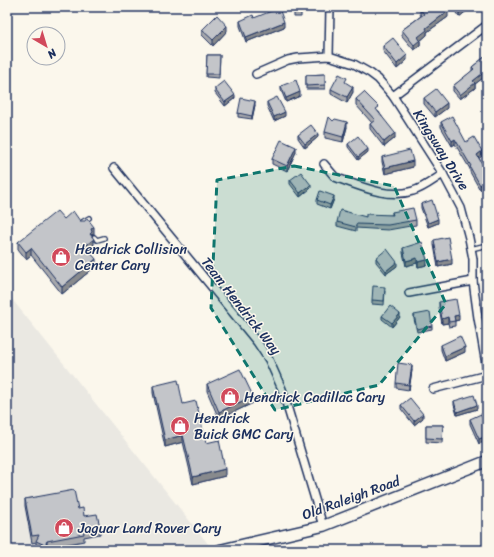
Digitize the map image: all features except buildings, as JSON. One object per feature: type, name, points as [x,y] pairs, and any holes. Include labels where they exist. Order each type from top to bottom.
[{"type":"street","points":[[330,7],[330,56]]},
{"type":"street","points":[[393,96],[487,25]]},
{"type":"street","name":"Kingsway Drive","points":[[256,74],[288,60],[330,56],[346,61],[370,73],[378,79],[393,96],[443,174],[461,208],[473,259],[473,281],[487,370]]},
{"type":"street","points":[[324,164],[335,176],[340,179],[386,193],[400,194],[413,191],[443,174]]},
{"type":"street","name":"Team Hendrick Way","points":[[114,168],[257,342],[269,360],[282,389],[323,526]]},
{"type":"street","points":[[409,294],[473,281]]},
{"type":"street","points":[[433,389],[487,375]]},
{"type":"street","name":"Old Raleigh Road","points":[[220,550],[323,526],[487,462]]},
{"type":"lane","points":[[84,225],[82,222],[89,218]]},
{"type":"lane","points":[[94,237],[97,240],[104,238]]},
{"type":"lane","points":[[471,249],[487,245]]},
{"type":"highlighted area","points":[[294,166],[394,186],[446,304],[379,385],[275,410],[211,308],[217,180]]},
{"type":"shaded area","points":[[7,293],[209,545],[184,550],[7,550]]},
{"type":"place","name":"Hendrick Collision Center Cary","points":[[61,257]]},
{"type":"place","name":"Hendrick Cadillac Cary","points":[[230,397]]},
{"type":"place","name":"Hendrick Buick GMC Cary","points":[[180,426]]},
{"type":"place","name":"Jaguar Land Rover Cary","points":[[64,528]]}]
